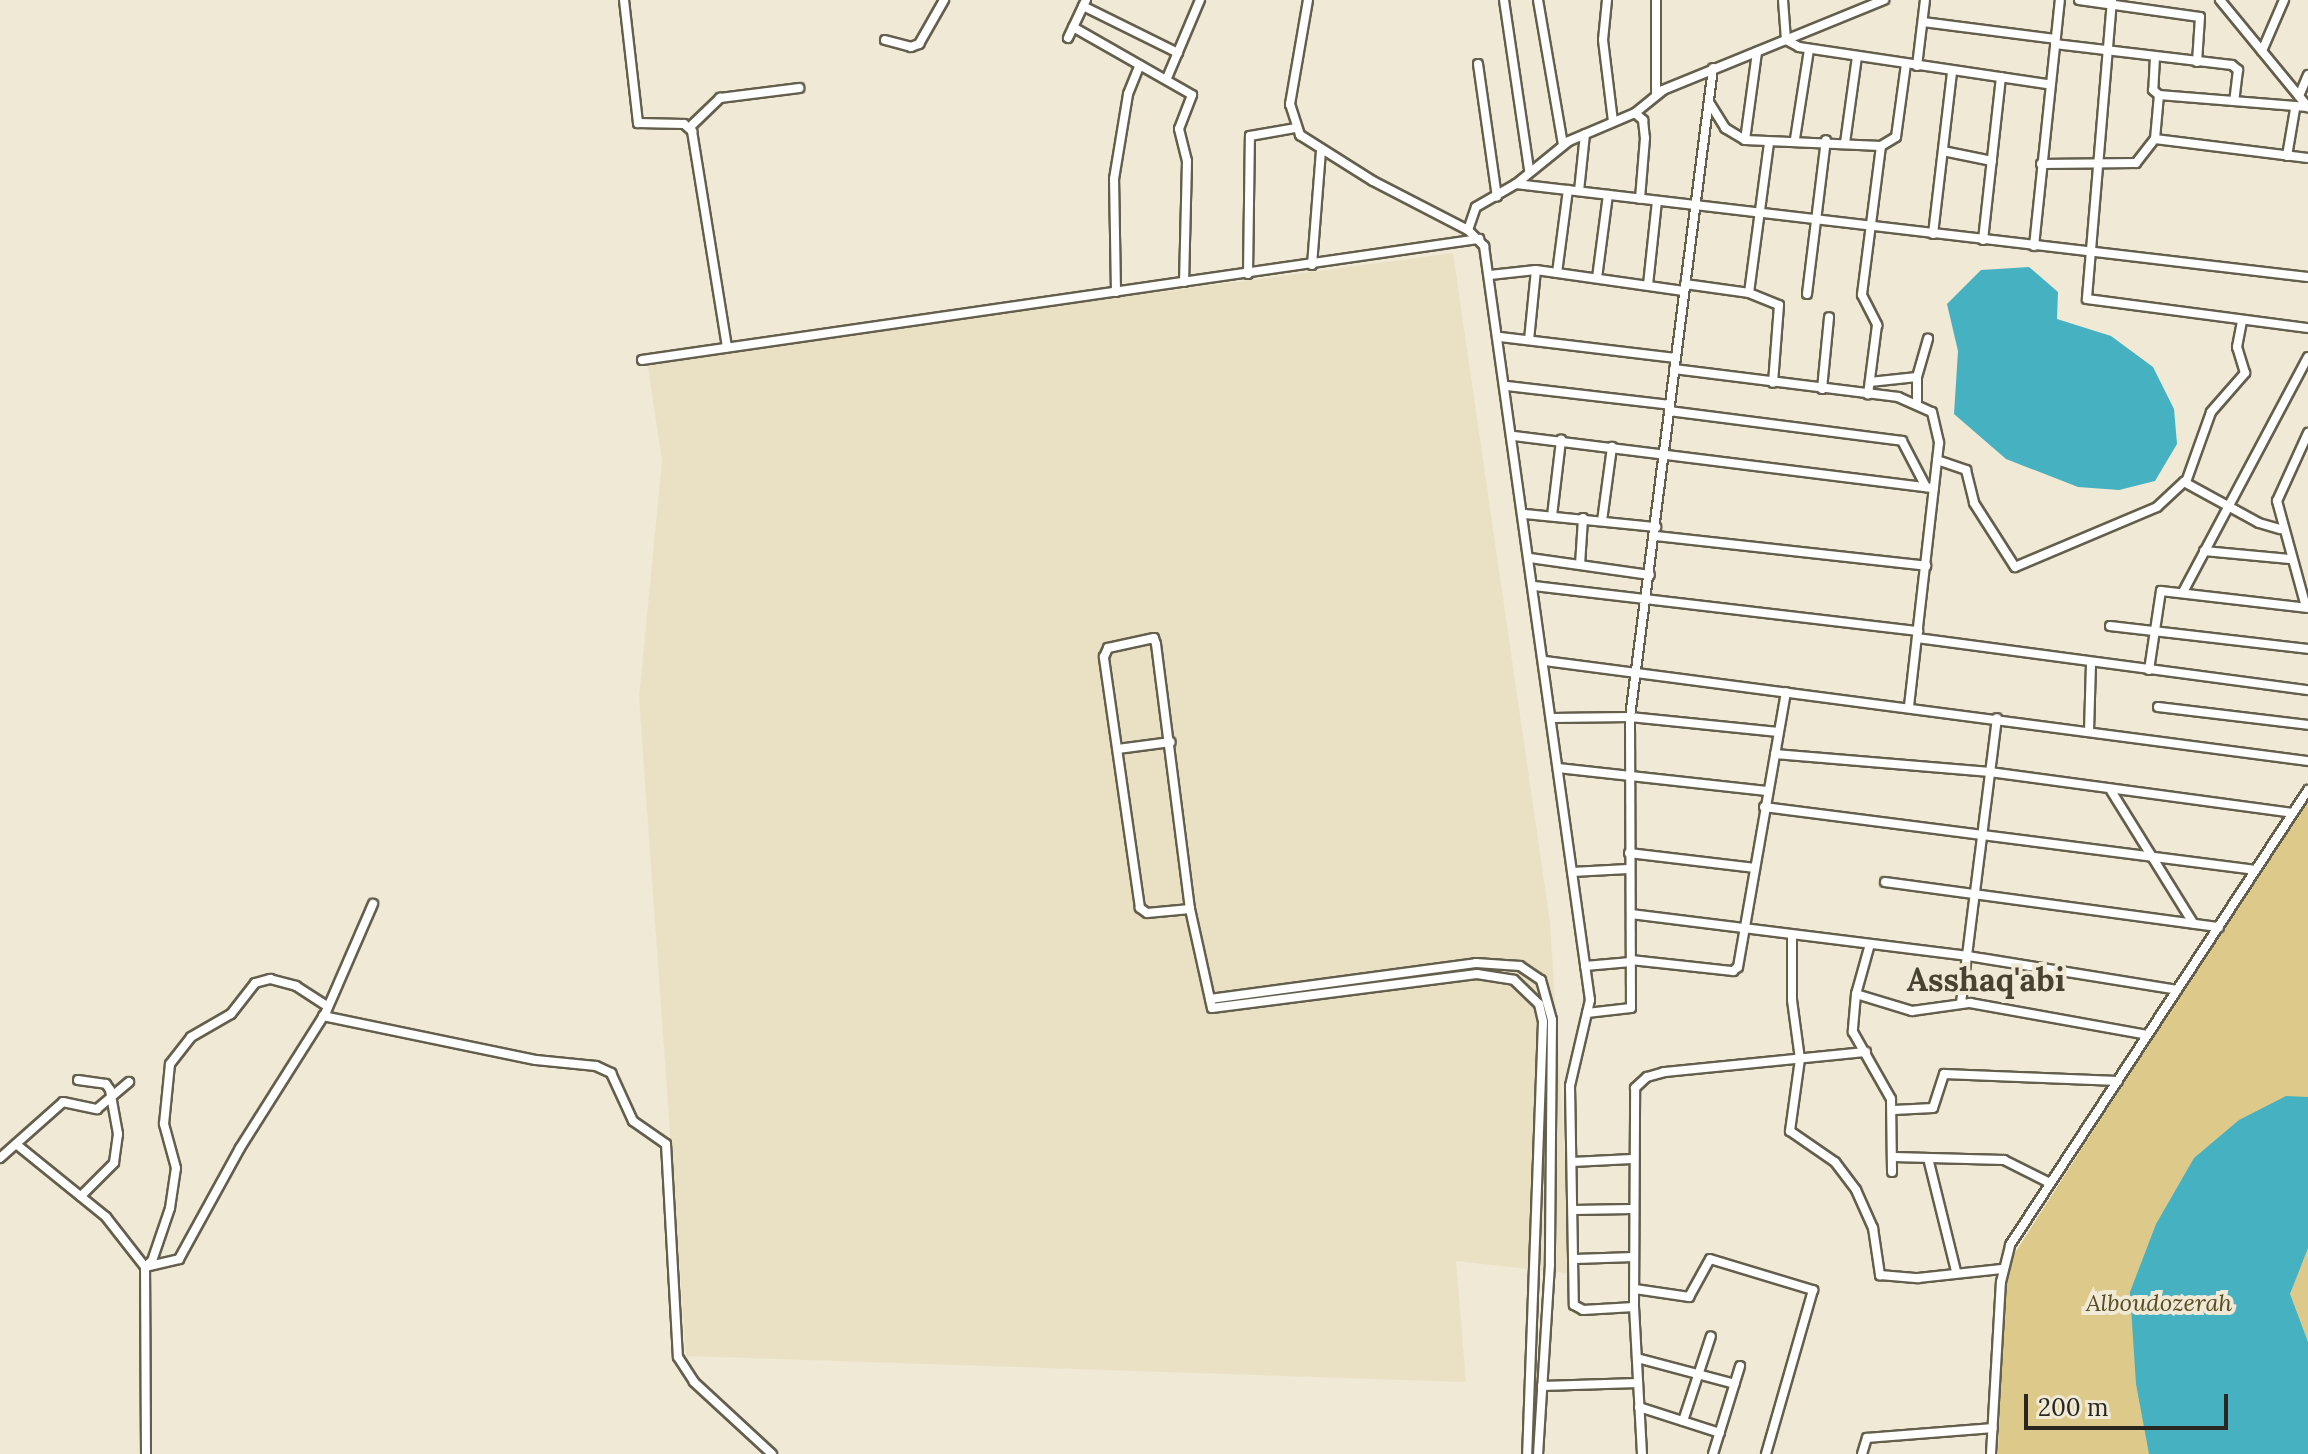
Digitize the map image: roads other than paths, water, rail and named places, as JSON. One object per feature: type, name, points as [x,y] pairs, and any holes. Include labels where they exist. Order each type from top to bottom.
[{"type":"street","points":[[624,0],[638,123],[690,127],[720,98],[799,88]]},
{"type":"street","points":[[885,40],[911,47],[919,44],[944,0]]},
{"type":"street","points":[[1167,78],[1200,0]]},
{"type":"street","points":[[1308,0],[1292,75],[1290,104],[1296,128],[1321,151],[1468,230],[1479,239],[1490,275],[1585,966],[1587,1013],[1570,1086],[1578,1309],[1634,1307]]},
{"type":"street","points":[[1504,0],[1529,170]]},
{"type":"street","points":[[1538,0],[1563,145]]},
{"type":"street","points":[[1607,0],[1603,40],[1613,121]]},
{"type":"street","points":[[1656,0],[1656,94]]},
{"type":"street","points":[[1783,0],[1786,40]]},
{"type":"street","points":[[1468,230],[1476,207],[1516,184],[1529,170],[1563,145],[1635,113],[1656,94],[1713,68],[1884,0]]},
{"type":"street","points":[[1917,66],[1925,0]]},
{"type":"street","points":[[2034,246],[2048,84],[2060,0]]},
{"type":"street","points":[[2079,0],[2200,17],[2197,62]]},
{"type":"street","points":[[2262,51],[2284,0]]},
{"type":"street","points":[[2225,2],[2308,107]]},
{"type":"street","points":[[1068,38],[1084,3],[1178,53]]},
{"type":"street","points":[[2112,3],[2105,50],[2085,296],[2090,302],[2308,328]]},
{"type":"street","points":[[1923,22],[2236,67],[2234,101]]},
{"type":"street","points":[[1073,27],[1192,95],[1179,129],[1187,161],[1184,282]]},
{"type":"street","points":[[1786,40],[1809,50],[2048,84]]},
{"type":"street","points":[[1795,139],[1809,50]]},
{"type":"street","points":[[1745,140],[1757,52]]},
{"type":"street","points":[[1845,143],[1857,57]]},
{"type":"street","points":[[2155,57],[2153,90],[2159,95],[2295,109],[2308,107]]},
{"type":"street","points":[[1478,64],[1497,197]]},
{"type":"street","points":[[1709,102],[1725,128],[1745,140],[1769,144],[1795,139],[1826,140],[1881,146],[1896,137],[1906,64]]},
{"type":"street","points":[[1116,292],[1114,179],[1128,94],[1140,65]]},
{"type":"street","points":[[1587,1013],[1629,1010],[1630,717],[1656,532],[1684,287],[1698,208],[1713,68]]},
{"type":"street","points":[[1137,78],[1152,71]]},
{"type":"street","points":[[1933,234],[1952,72]]},
{"type":"street","points":[[2299,96],[2308,75]]},
{"type":"street","points":[[1983,240],[2001,77]]},
{"type":"street","points":[[2041,164],[2095,167],[2136,163],[2155,139],[2159,95]]},
{"type":"street","points":[[2287,156],[2295,109]]},
{"type":"street","points":[[1635,113],[1643,120],[1645,138],[1640,199]]},
{"type":"street","points":[[690,127],[727,347]]},
{"type":"street","points":[[1248,274],[1250,136],[1296,128]]},
{"type":"street","points":[[1579,191],[1585,134]]},
{"type":"street","points":[[2155,139],[2308,158]]},
{"type":"street","points":[[1807,294],[1826,140]]},
{"type":"street","points":[[1749,293],[1769,144]]},
{"type":"street","points":[[1868,394],[1877,325],[1862,295],[1881,146]]},
{"type":"street","points":[[1312,265],[1321,151]]},
{"type":"street","points":[[1943,151],[1992,161]]},
{"type":"street","points":[[1516,184],[1698,208],[2308,277]]},
{"type":"street","points":[[1557,273],[1568,190]]},
{"type":"street","points":[[1597,278],[1608,195]]},
{"type":"street","points":[[1648,285],[1657,201]]},
{"type":"street","points":[[642,360],[1479,239]]},
{"type":"street","points":[[1529,340],[1536,270]]},
{"type":"street","points":[[1490,275],[1536,270],[1648,285],[1749,293],[1774,300],[1782,311],[1773,383]]},
{"type":"street","points":[[1822,389],[1829,317]]},
{"type":"street","points":[[1937,460],[1966,470],[1974,503],[2015,567],[2150,511],[2186,482],[2211,412],[2245,373],[2237,347],[2242,321]]},
{"type":"street","points":[[1500,337],[1676,358]]},
{"type":"street","points":[[1917,401],[1917,377],[1928,339]]},
{"type":"street","points":[[2183,592],[2225,506],[2304,376],[2308,357]]},
{"type":"street","points":[[1674,369],[1917,401],[1938,423],[1937,460],[1930,487],[1926,566],[1909,707]]},
{"type":"street","points":[[1870,382],[1917,377]]},
{"type":"street","points":[[1507,386],[1902,441],[1930,487]]},
{"type":"street","points":[[2149,670],[2158,592],[2183,592],[2307,608],[2280,529],[2279,491],[2308,433]]},
{"type":"street","points":[[1514,436],[1663,451],[1930,487]]},
{"type":"street","points":[[1552,516],[1561,440]]},
{"type":"street","points":[[1602,521],[1612,447]]},
{"type":"street","points":[[2186,482],[2225,506],[2280,529]]},
{"type":"street","points":[[1525,514],[1583,518],[1656,532],[1926,566]]},
{"type":"street","points":[[1580,565],[1583,518]]},
{"type":"street","points":[[2204,551],[2290,559]]},
{"type":"street","points":[[1530,558],[1650,575]]},
{"type":"street","points":[[1534,586],[2083,657],[2091,662],[2308,690]]},
{"type":"street","points":[[2110,626],[2308,649]]},
{"type":"street","points":[[1190,909],[1147,913],[1140,908],[1104,653],[1154,638],[1171,742],[1190,909],[1211,1004]]},
{"type":"street","points":[[1545,661],[2308,761]]},
{"type":"street","points":[[2089,731],[2091,662]]},
{"type":"street","points":[[1585,966],[1631,961],[1733,971],[1745,929],[1786,692]]},
{"type":"street","points":[[2158,707],[2308,725]]},
{"type":"street","points":[[1552,718],[1630,717],[1778,732]]},
{"type":"street","points":[[1961,1003],[1997,718]]},
{"type":"street","points":[[1118,749],[1171,742]]},
{"type":"street","points":[[1775,754],[1990,772],[2292,813]]},
{"type":"street","points":[[1558,768],[1630,772],[1767,791]]},
{"type":"street","points":[[2110,789],[2193,923]]},
{"type":"street","points":[[1991,1454],[2002,1269],[2010,1245],[2308,790]]},
{"type":"street","points":[[1764,807],[2254,870]]},
{"type":"street","points":[[1629,853],[1755,868]]},
{"type":"street","points":[[1572,872],[1628,869]]},
{"type":"street","points":[[1885,882],[2219,927]]},
{"type":"street","points":[[145,1267],[168,1264],[183,1255],[240,1148],[328,1007],[373,904]]},
{"type":"street","points":[[1631,914],[1968,956],[2177,990]]},
{"type":"street","points":[[1792,935],[1792,1000],[1800,1059],[1790,1131],[1835,1162],[1856,1190],[1873,1228],[1880,1275],[1918,1278],[1956,1271],[2002,1269]]},
{"type":"street","points":[[1870,944],[1856,994],[1854,1040],[1866,1052],[1894,1110],[1892,1172]]},
{"type":"street","points":[[1211,1004],[1476,963],[1508,963],[1529,970],[1549,996],[1548,1218],[1538,1454]]},
{"type":"street","points":[[1476,963],[1477,974]]},
{"type":"street","points":[[1211,1004],[1477,974],[1523,985],[1541,1010],[1537,1218],[1527,1454]]},
{"type":"street","points":[[145,1267],[152,1261],[170,1208],[176,1168],[164,1124],[165,1095],[170,1064],[181,1046],[231,1014],[255,983],[270,979],[296,986],[328,1007]]},
{"type":"street","points":[[1856,994],[1912,1011],[1961,1003],[2147,1035]]},
{"type":"street","points":[[323,1016],[536,1060],[596,1066],[611,1073],[633,1121],[666,1144],[678,1357],[694,1382],[772,1454]]},
{"type":"street","points":[[1642,1454],[1634,1307],[1633,1093],[1647,1077],[1866,1052]]},
{"type":"street","points":[[1894,1110],[1933,1108],[1944,1074],[2118,1081]]},
{"type":"street","points":[[78,1080],[106,1084],[118,1134],[114,1163],[81,1196]]},
{"type":"street","points":[[0,1158],[63,1102],[97,1109],[129,1082]]},
{"type":"street","points":[[16,1144],[106,1217],[145,1267],[146,1454]]},
{"type":"street","points":[[1894,1157],[2004,1160],[2050,1183]]},
{"type":"street","points":[[1928,1158],[1956,1271]]},
{"type":"street","points":[[1572,1162],[1632,1159]]},
{"type":"street","points":[[1574,1210],[1632,1209]]},
{"type":"street","points":[[1537,1218],[1548,1218]]},
{"type":"street","points":[[1575,1259],[1634,1257]]},
{"type":"street","points":[[1635,1289],[1689,1297],[1710,1259],[1813,1290],[1766,1454]]},
{"type":"street","points":[[1534,1292],[1546,1294]]},
{"type":"street","points":[[1683,1421],[1711,1336]]},
{"type":"street","points":[[1637,1358],[1735,1384]]},
{"type":"street","points":[[1713,1454],[1740,1366]]},
{"type":"street","points":[[1542,1386],[1638,1383]]},
{"type":"street","points":[[1639,1407],[1720,1433]]},
{"type":"street","points":[[1862,1454],[1867,1438],[1993,1428]]},
{"type":"water","points":[[2029,267],[2058,292],[2057,319],[2111,336],[2153,367],[2174,409],[2177,444],[2155,481],[2119,490],[2078,487],[2006,459],[1954,414],[1958,351],[1947,304],[1981,270]]},
{"type":"water","points":[[2286,1096],[2308,1097],[2308,1248],[2290,1294],[2308,1342],[2308,1454],[2149,1454],[2136,1384],[2130,1292],[2156,1224],[2194,1158],[2239,1120]]},
{"type":"district","name":"Asshaq'abi","points":[[1986,980]]},
{"type":"park label","name":"Alboudozerah","points":[[2159,1303]]}]
